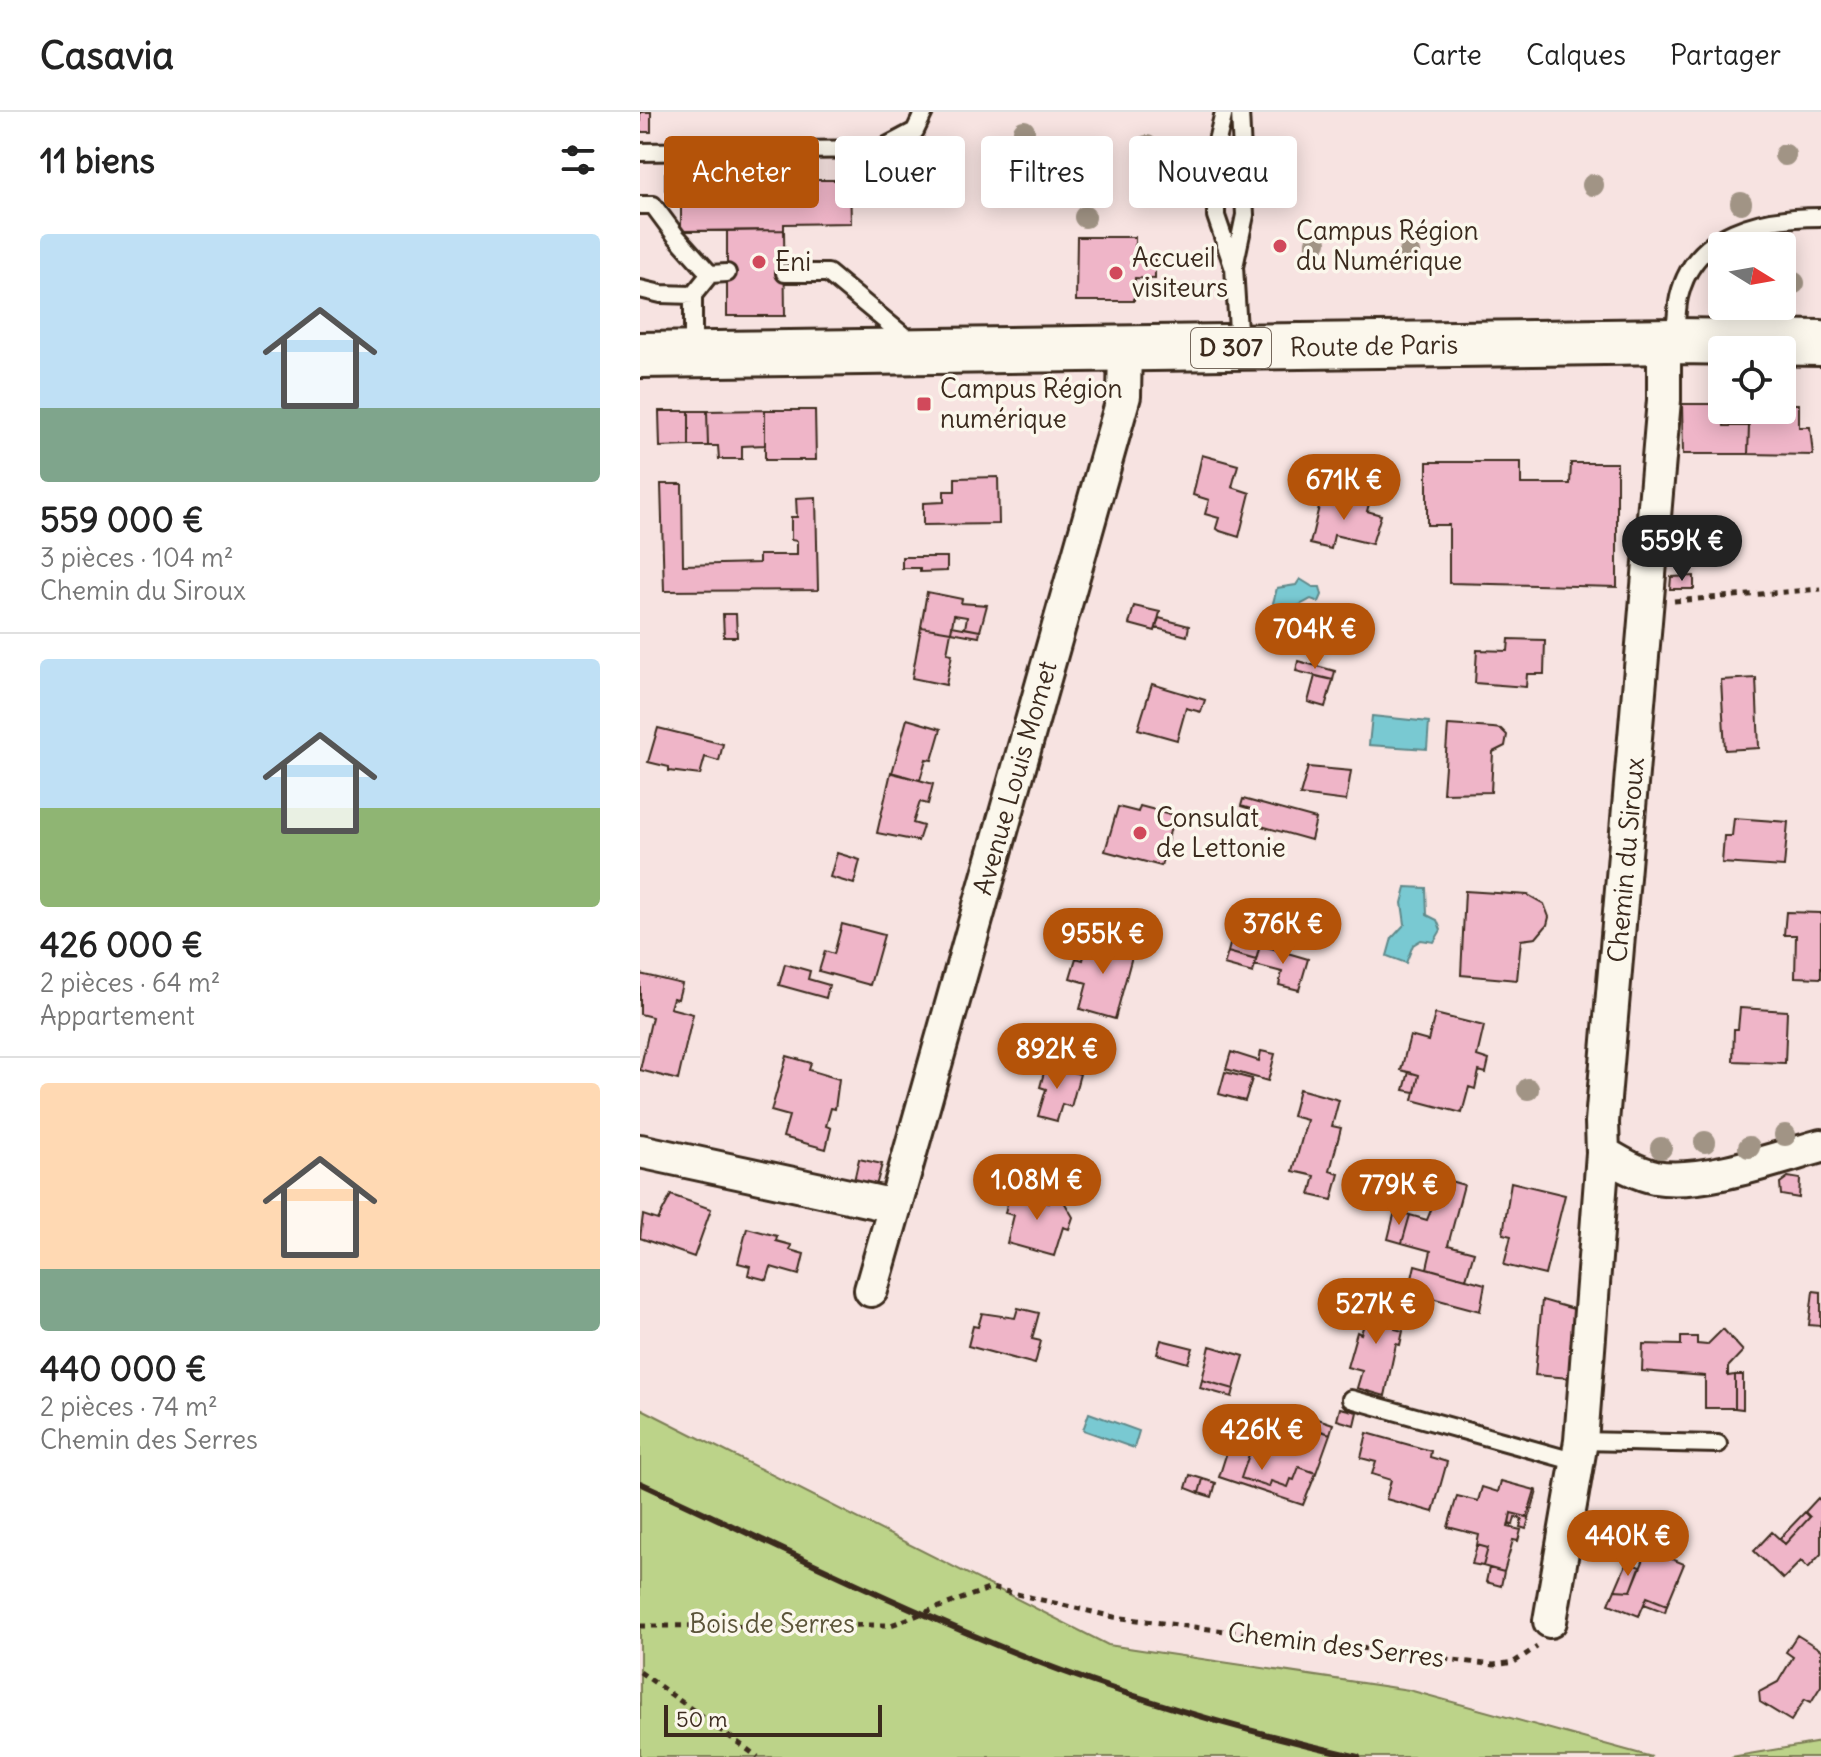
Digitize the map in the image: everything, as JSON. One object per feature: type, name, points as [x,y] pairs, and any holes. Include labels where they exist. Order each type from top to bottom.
[{"type":"main road","name":"Route de Paris","points":[[640,355],[1669,341],[1821,343]]},
{"type":"street","name":"Chemin du Siroux","points":[[1603,1153],[1602,1122],[1669,341]]},
{"type":"street","name":"Avenue Louis Momet","points":[[871,1290],[1124,396],[1125,349]]},
{"type":"street","points":[[1550,1621],[1579,1452],[1603,1153],[1630,1169],[1656,1177],[1722,1174],[1821,1146]]},
{"type":"street","points":[[640,1151],[895,1206]]},
{"type":"lane","points":[[640,152],[881,149],[915,131],[924,112]]},
{"type":"lane","points":[[1224,112],[1216,145],[1216,216],[1234,267]]},
{"type":"lane","points":[[1239,348],[1234,267],[1245,215],[1240,112]]},
{"type":"lane","points":[[640,205],[653,205],[676,236],[719,274],[693,295],[661,294],[640,289]]},
{"type":"lane","points":[[1669,341],[1690,268],[1714,241],[1749,225],[1821,217]]},
{"type":"lane","points":[[785,273],[828,273],[905,337],[905,349]]},
{"type":"lane","points":[[693,295],[693,354]]},
{"type":"lane","points":[[1351,1399],[1579,1452],[1718,1444]]},
{"type":"path","points":[[1649,599],[1670,601],[1821,589]]},
{"type":"path","name":"Chemin des Serres","points":[[640,1626],[891,1625],[991,1588],[1114,1617],[1494,1665],[1514,1662],[1536,1648],[1550,1621]]},
{"type":"path","points":[[640,1672],[758,1757]]},
{"type":"green space","name":"Bois de Serres","points":[[640,1408],[1108,1645],[1409,1690],[1652,1757],[640,1757]]},
{"type":"green space","points":[[1821,1742],[1821,1757],[1731,1757]]},
{"type":"water","points":[[1300,579],[1313,587],[1320,587],[1322,595],[1319,602],[1311,599],[1288,608],[1273,603],[1277,588],[1296,585]]},
{"type":"water","points":[[1372,716],[1429,722],[1427,749],[1369,745]]},
{"type":"water","points":[[1406,887],[1426,888],[1427,915],[1437,920],[1441,930],[1434,942],[1421,940],[1413,945],[1406,963],[1387,956],[1392,938],[1405,924],[1402,903]]},
{"type":"water","points":[[1089,1413],[1139,1431],[1134,1448],[1083,1430]]},
{"type":"building","points":[[640,112],[651,112],[651,132],[640,132]]},
{"type":"building","points":[[819,180],[835,180],[835,208],[851,208],[851,223],[784,224],[784,230],[681,231],[681,208],[819,208]]},
{"type":"building","points":[[784,230],[785,316],[727,316],[727,231]]},
{"type":"building","name":"Accueil visiteurs","points":[[1077,237],[1135,237],[1135,259],[1155,259],[1155,279],[1135,278],[1134,301],[1076,301]]},
{"type":"building","points":[[1682,404],[1708,404],[1708,424],[1749,426],[1748,454],[1683,454]]},
{"type":"building","points":[[1796,404],[1799,404],[1799,427],[1810,427],[1813,455],[1748,454],[1749,426],[1724,426],[1796,424]]},
{"type":"building","points":[[765,410],[815,410],[816,460],[765,460]]},
{"type":"building","points":[[765,410],[765,445],[742,446],[742,459],[719,459],[718,446],[708,446],[707,411]]},
{"type":"building","points":[[659,411],[689,411],[689,446],[660,447]]},
{"type":"building","points":[[689,411],[707,411],[708,446],[689,446]]},
{"type":"building","points":[[1202,455],[1238,465],[1232,487],[1250,493],[1239,537],[1216,528],[1219,518],[1205,514],[1209,500],[1193,495]]},
{"type":"building","points":[[1427,462],[1521,462],[1521,484],[1570,484],[1571,463],[1617,463],[1617,587],[1449,583],[1449,525],[1427,525]]},
{"type":"building","points":[[998,477],[999,524],[923,525],[923,503],[944,502],[944,491],[955,491],[955,478]]},
{"type":"building","points":[[661,484],[682,484],[683,565],[759,563],[759,555],[797,555],[797,541],[791,540],[791,517],[797,517],[796,498],[816,497],[818,590],[664,591]]},
{"type":"building","points":[[1322,494],[1369,504],[1367,511],[1381,515],[1372,544],[1334,535],[1331,549],[1310,544]]},
{"type":"building","points":[[902,557],[947,557],[947,571],[920,572],[920,568],[902,568]]},
{"type":"building","points":[[1694,576],[1694,589],[1670,589],[1671,577]]},
{"type":"building","points":[[927,592],[962,599],[961,603],[987,605],[980,631],[965,628],[967,617],[954,615],[951,632],[921,627]]},
{"type":"building","points":[[1134,606],[1160,612],[1155,631],[1129,624]]},
{"type":"building","points":[[723,614],[736,614],[737,637],[724,637]]},
{"type":"building","points":[[1159,618],[1189,626],[1187,636],[1156,628]]},
{"type":"building","points":[[952,626],[980,631],[979,637],[951,632]]},
{"type":"building","points":[[921,627],[951,632],[947,653],[952,654],[946,685],[912,678]]},
{"type":"building","points":[[1509,639],[1545,640],[1544,674],[1527,674],[1526,687],[1475,683],[1477,650],[1508,651]]},
{"type":"building","points":[[1298,661],[1335,671],[1333,680],[1296,671]]},
{"type":"building","points":[[1315,676],[1333,680],[1325,707],[1308,702]]},
{"type":"building","points":[[1756,678],[1759,748],[1725,750],[1721,680]]},
{"type":"building","points":[[1152,684],[1205,700],[1201,712],[1186,708],[1177,740],[1138,729]]},
{"type":"building","points":[[907,719],[941,729],[932,760],[926,759],[920,780],[892,773]]},
{"type":"building","points":[[1448,725],[1501,729],[1507,735],[1505,746],[1493,752],[1491,792],[1443,793]]},
{"type":"building","points":[[658,728],[723,744],[719,761],[705,757],[700,775],[669,771],[669,767],[648,762]]},
{"type":"building","points":[[1308,767],[1351,771],[1346,801],[1300,795]]},
{"type":"building","points":[[891,772],[933,784],[928,804],[920,802],[913,823],[923,826],[918,841],[877,833]]},
{"type":"building","points":[[1243,799],[1316,819],[1311,840],[1250,823],[1254,810],[1241,806]]},
{"type":"building","name":"Consulat de Lettonie","points":[[1140,806],[1174,815],[1161,866],[1105,851],[1118,807],[1138,812]]},
{"type":"building","points":[[1734,818],[1788,822],[1784,867],[1722,863],[1724,836],[1732,836]]},
{"type":"building","points":[[837,853],[860,860],[854,884],[830,877]]},
{"type":"building","points":[[1465,891],[1528,895],[1544,904],[1549,917],[1547,925],[1536,938],[1521,940],[1517,980],[1461,975]]},
{"type":"building","points":[[1786,912],[1821,913],[1821,978],[1795,977],[1796,935],[1784,935]]},
{"type":"building","points":[[842,924],[884,935],[870,985],[819,971],[825,951],[834,954]]},
{"type":"building","points":[[1233,933],[1261,941],[1256,960],[1228,952]]},
{"type":"building","points":[[1089,937],[1134,949],[1115,1019],[1080,1009],[1087,983],[1070,978],[1076,958],[1083,960]]},
{"type":"building","points":[[1260,945],[1308,959],[1299,990],[1279,985],[1282,972],[1255,965]]},
{"type":"building","points":[[1228,952],[1256,960],[1253,973],[1224,965]]},
{"type":"building","points":[[785,964],[810,971],[808,979],[829,985],[826,998],[779,985]]},
{"type":"building","points":[[640,974],[682,984],[678,999],[673,998],[670,1008],[693,1014],[678,1080],[640,1070],[652,1017],[640,1014]]},
{"type":"building","points":[[1740,1008],[1787,1011],[1785,1063],[1733,1061],[1734,1029],[1738,1029]]},
{"type":"building","points":[[1435,1014],[1484,1026],[1477,1056],[1489,1060],[1486,1073],[1479,1071],[1475,1089],[1469,1087],[1462,1113],[1413,1100],[1419,1075],[1401,1070],[1410,1036],[1428,1041]]},
{"type":"building","points":[[1261,1051],[1275,1054],[1268,1081],[1226,1069],[1231,1052],[1259,1061]]},
{"type":"building","points":[[787,1056],[811,1063],[809,1070],[839,1079],[835,1109],[831,1108],[826,1126],[831,1128],[826,1149],[783,1137],[789,1116],[771,1111]]},
{"type":"building","points":[[1046,1065],[1080,1074],[1071,1107],[1062,1104],[1057,1121],[1038,1116],[1046,1089],[1040,1087]]},
{"type":"building","points":[[1225,1072],[1252,1079],[1245,1101],[1219,1094]]},
{"type":"building","points":[[1409,1072],[1419,1075],[1415,1092],[1404,1090]]},
{"type":"building","points":[[1299,1089],[1339,1100],[1332,1126],[1341,1128],[1330,1171],[1339,1174],[1332,1200],[1310,1195],[1315,1176],[1293,1171],[1307,1120],[1292,1116]]},
{"type":"building","points":[[859,1159],[882,1164],[876,1186],[854,1181]]},
{"type":"building","points":[[1788,1177],[1800,1179],[1799,1198],[1781,1195],[1780,1183]]},
{"type":"building","points":[[1443,1179],[1464,1185],[1448,1245],[1474,1252],[1466,1279],[1427,1268],[1431,1251],[1402,1243],[1410,1215],[1427,1220]]},
{"type":"building","points":[[1511,1182],[1565,1195],[1545,1275],[1504,1265],[1511,1236],[1503,1234]]},
{"type":"building","points":[[1010,1190],[1049,1203],[1051,1196],[1063,1200],[1073,1217],[1069,1229],[1063,1227],[1054,1256],[1007,1243],[1014,1215],[1005,1213]]},
{"type":"building","points":[[671,1195],[711,1209],[694,1257],[640,1238],[643,1215],[658,1220]]},
{"type":"building","points":[[1395,1211],[1410,1215],[1402,1243],[1388,1239]]},
{"type":"building","points":[[747,1228],[777,1236],[776,1241],[791,1245],[790,1250],[804,1254],[799,1275],[771,1267],[767,1280],[748,1275],[750,1266],[738,1263]]},
{"type":"building","points":[[1415,1265],[1485,1284],[1480,1311],[1409,1292]]},
{"type":"building","points":[[1369,1291],[1386,1296],[1382,1308],[1399,1313],[1395,1329],[1403,1331],[1400,1345],[1396,1344],[1385,1396],[1357,1388],[1362,1371],[1347,1367],[1357,1332],[1361,1334],[1369,1307],[1365,1305]]},
{"type":"building","points":[[1813,1291],[1821,1292],[1821,1326],[1809,1325]]},
{"type":"building","points":[[1542,1300],[1577,1310],[1570,1378],[1535,1375]]},
{"type":"building","points":[[1018,1308],[1039,1313],[1032,1339],[1041,1341],[1035,1364],[968,1346],[973,1326],[978,1327],[982,1313],[1015,1318]]},
{"type":"building","points":[[1723,1329],[1743,1351],[1728,1367],[1728,1376],[1735,1375],[1735,1408],[1705,1408],[1705,1376],[1642,1371],[1643,1344],[1681,1345],[1681,1337],[1697,1337],[1697,1344],[1707,1345]]},
{"type":"building","points":[[1161,1340],[1193,1348],[1188,1363],[1157,1354]]},
{"type":"building","points":[[1210,1346],[1244,1356],[1234,1389],[1202,1380]]},
{"type":"building","points":[[1735,1375],[1743,1375],[1743,1409],[1735,1408]]},
{"type":"building","points":[[1202,1380],[1234,1389],[1232,1397],[1200,1388]]},
{"type":"building","points":[[1247,1407],[1274,1416],[1273,1420],[1286,1425],[1288,1420],[1330,1434],[1316,1473],[1299,1467],[1288,1487],[1271,1481],[1269,1487],[1241,1478],[1255,1437],[1240,1432]]},
{"type":"building","points":[[1340,1408],[1357,1412],[1354,1425],[1337,1420]]},
{"type":"building","points":[[1300,1413],[1333,1424],[1330,1434],[1297,1423]]},
{"type":"building","points":[[1234,1430],[1255,1437],[1241,1478],[1269,1487],[1271,1481],[1288,1487],[1299,1467],[1316,1473],[1303,1505],[1219,1477]]},
{"type":"building","points":[[1367,1433],[1431,1451],[1430,1457],[1447,1462],[1433,1512],[1386,1499],[1391,1480],[1372,1474],[1376,1462],[1361,1458]]},
{"type":"building","points":[[1190,1475],[1203,1479],[1199,1493],[1186,1488]]},
{"type":"building","points":[[1203,1479],[1216,1483],[1212,1497],[1199,1493]]},
{"type":"building","points":[[1501,1481],[1535,1490],[1527,1517],[1511,1513],[1508,1527],[1521,1530],[1518,1541],[1513,1540],[1504,1572],[1483,1566],[1488,1548],[1477,1545],[1479,1535],[1448,1527],[1457,1496],[1478,1501],[1482,1487],[1498,1492]]},
{"type":"building","points":[[1535,1490],[1526,1529],[1520,1527],[1522,1519],[1515,1517],[1513,1525],[1509,1524],[1511,1513],[1527,1517]]},
{"type":"building","points":[[1818,1498],[1821,1501],[1821,1554],[1808,1568],[1801,1561],[1783,1579],[1754,1551],[1772,1532],[1785,1544],[1810,1517],[1805,1512]]},
{"type":"building","points":[[1805,1512],[1810,1517],[1785,1544],[1779,1539]]},
{"type":"building","points":[[1477,1545],[1488,1548],[1483,1566],[1472,1564]]},
{"type":"building","points":[[1648,1549],[1684,1564],[1667,1605],[1647,1597],[1639,1616],[1609,1604],[1615,1590],[1631,1591]]},
{"type":"building","points":[[1627,1562],[1640,1567],[1631,1591],[1615,1590]]},
{"type":"building","points":[[1489,1568],[1504,1572],[1501,1586],[1486,1582]]},
{"type":"building","points":[[1647,1597],[1667,1605],[1665,1612],[1644,1604]]},
{"type":"building","points":[[1797,1635],[1821,1650],[1821,1686],[1811,1702],[1805,1699],[1791,1721],[1760,1702],[1759,1692],[1778,1682],[1793,1657],[1786,1652]]},
{"type":"railway","points":[[640,1483],[884,1597],[1033,1660],[1194,1714],[1358,1757]]},
{"type":"place","name":"Campus Région du Numérique","points":[[1280,246]]},
{"type":"place","name":"Eni","points":[[759,262]]},
{"type":"place","name":"Accueil visiteurs","points":[[1116,273]]},
{"type":"place","name":"Campus Région numérique","points":[[924,404]]},
{"type":"place","name":"Consulat de Lettonie","points":[[1140,833]]}]
